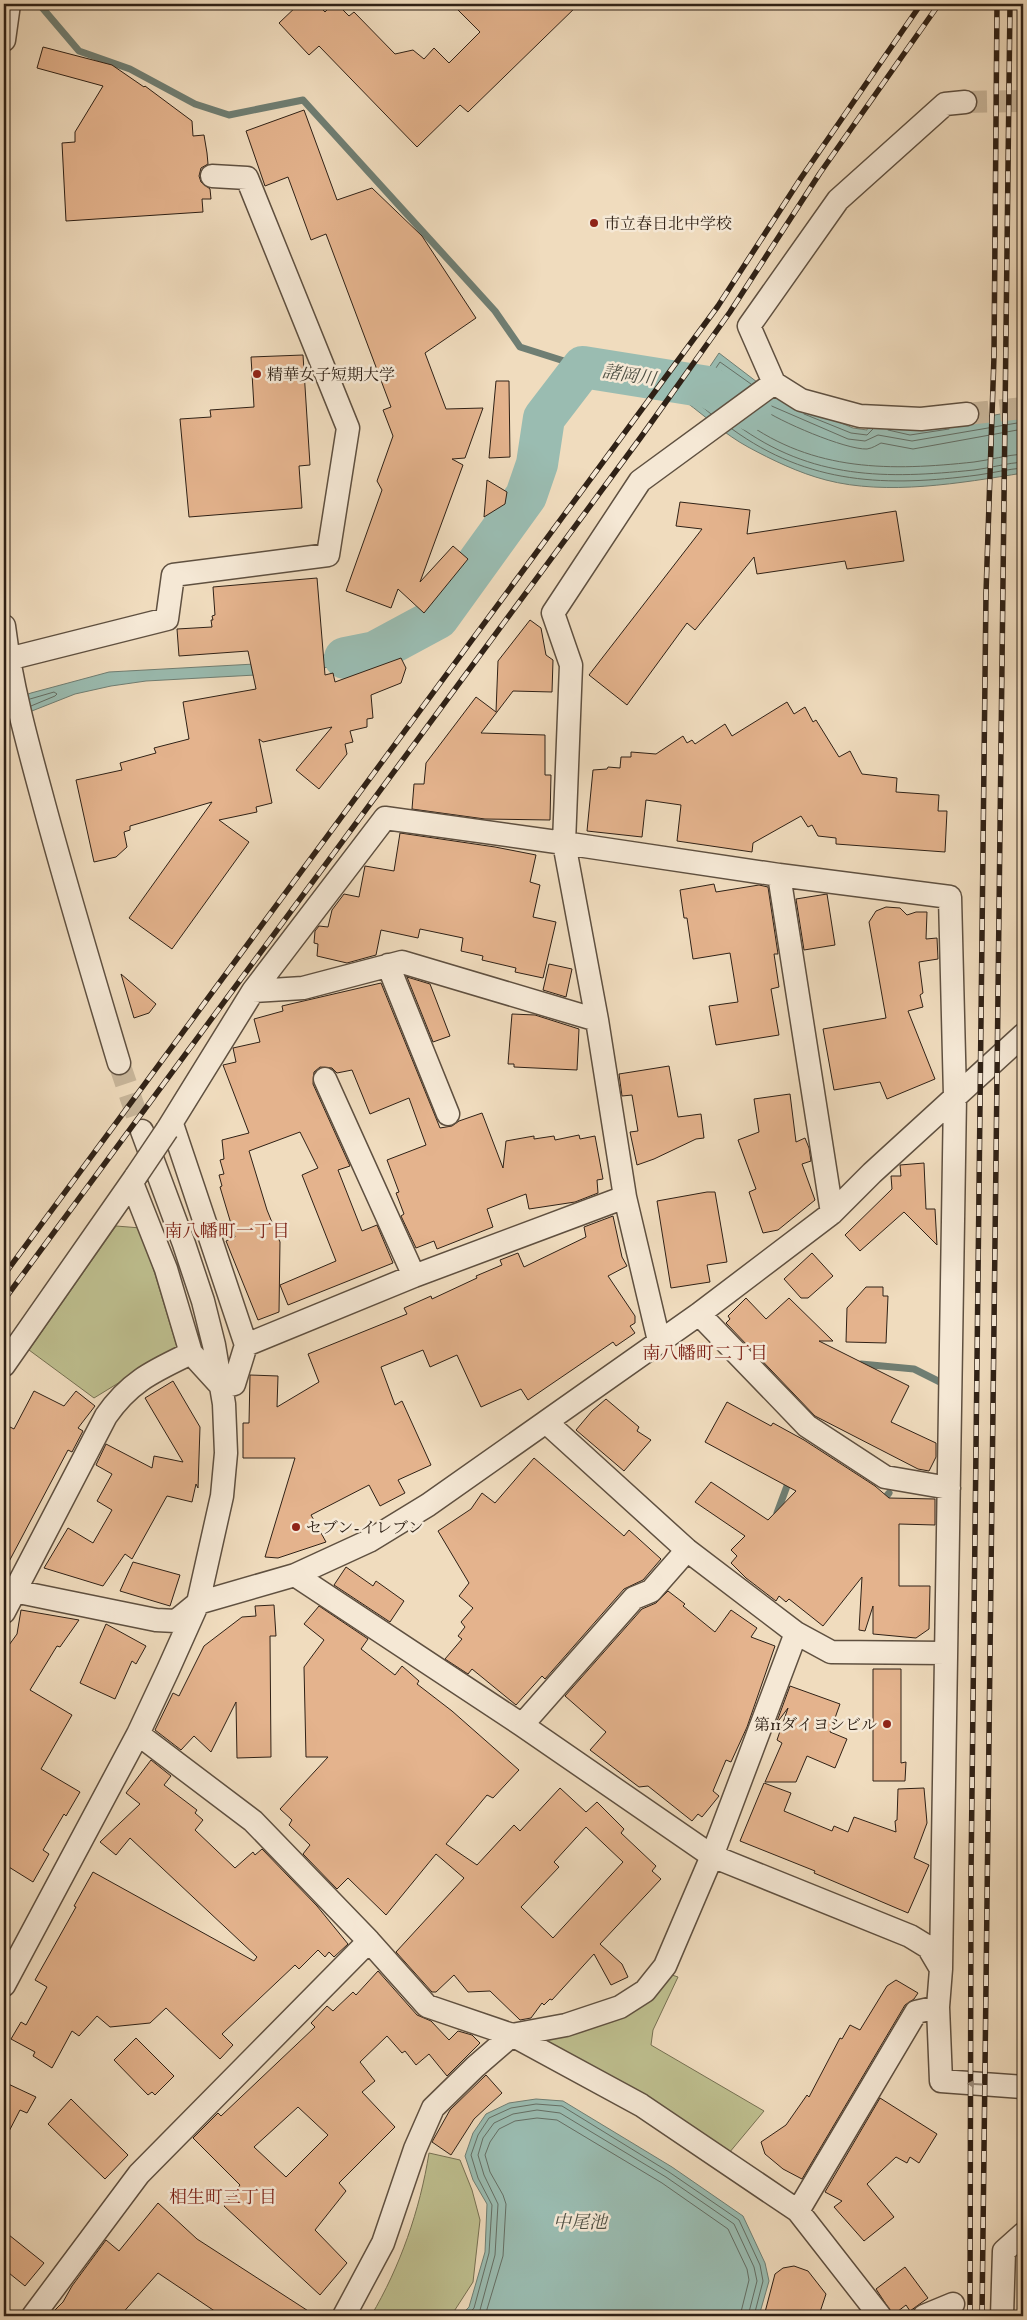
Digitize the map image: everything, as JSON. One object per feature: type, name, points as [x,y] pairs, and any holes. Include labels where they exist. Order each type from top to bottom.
[{"type":"street","points":[[4,40],[9,4]]},
{"type":"street","points":[[965,102],[945,104],[838,200],[749,326],[774,383],[800,400],[860,416],[921,420],[967,414]]},
{"type":"street","points":[[8,670],[167,619],[173,575],[328,555],[348,428],[247,178],[212,176]]},
{"type":"street","points":[[659,1342],[625,1197],[597,1020],[564,843],[571,666],[553,613],[640,482],[774,383]]},
{"type":"street","points":[[4,626],[8,670],[68,894],[119,1063]]},
{"type":"street","points":[[4,1366],[170,1127],[253,991],[385,818],[779,875],[950,897],[955,1096],[941,1969],[938,2007],[941,2081],[1023,2087]]},
{"type":"street","points":[[779,875],[832,1213]]},
{"type":"street","points":[[253,991],[303,988],[402,962],[597,1020]]},
{"type":"street","points":[[388,965],[448,1114]]},
{"type":"street","points":[[10,1590],[156,1620],[176,1621],[198,1603],[295,1575],[369,1542],[428,1505],[699,1314],[832,1213],[955,1096],[1023,1035]]},
{"type":"street","points":[[325,1079],[414,1276]]},
{"type":"street","points":[[170,1127],[246,1345],[234,1384],[222,1387]]},
{"type":"street","points":[[4,1985],[138,1734],[198,1603],[222,1496],[226,1453],[222,1387],[214,1345],[203,1301],[142,1131]]},
{"type":"street","points":[[134,1180],[166,1269],[191,1353],[222,1387]]},
{"type":"street","points":[[246,1345],[414,1276],[625,1197]]},
{"type":"street","points":[[699,1314],[807,1426],[885,1476],[949,1488]]},
{"type":"street","points":[[4,1612],[10,1590],[106,1416],[121,1395],[154,1371],[191,1353]]},
{"type":"street","points":[[546,1422],[687,1550],[796,1633],[831,1652],[946,1653]]},
{"type":"street","points":[[522,1725],[634,1598],[651,1591],[687,1550]]},
{"type":"street","points":[[295,1575],[522,1725],[712,1856],[910,1936],[928,1946],[941,1969]]},
{"type":"street","points":[[344,2316],[383,2244],[415,2149],[434,2108],[475,2067],[512,2035],[566,2025],[620,2007],[645,1991],[665,1966],[712,1856],[796,1633]]},
{"type":"street","points":[[138,1734],[253,1821],[369,1941],[427,2006],[512,2035],[641,2105],[798,2210],[880,2316]]},
{"type":"street","points":[[33,2316],[139,2174],[369,1941]]},
{"type":"street","points":[[798,2210],[916,2012],[938,2007]]},
{"type":"street","points":[[1002,2316],[1004,2251],[1023,2234]]},
{"type":"street","points":[[924,2316],[953,2304]]},
{"type":"green space","points":[[116,1226],[141,1228],[177,1347],[94,1398],[29,1350]]},
{"type":"green space","points":[[669,1974],[678,1977],[653,2030],[651,2045],[764,2111],[729,2153],[538,2043]]},
{"type":"green space","points":[[429,2153],[460,2160],[472,2190],[480,2220],[473,2282],[451,2316],[371,2316],[391,2278],[408,2237],[420,2196]]},
{"type":"water","points":[[719,353],[774,395],[853,428],[867,430],[868,424],[885,424],[910,430],[1023,410],[1023,473],[950,484],[874,487],[849,485],[826,480],[796,470],[740,442],[686,402]]},
{"type":"water","points":[[344,652],[346,665],[274,674],[146,681],[111,686],[75,694],[4,722],[4,703],[31,693],[109,672],[273,663]]},
{"type":"water","name":"中尾池","points":[[536,2099],[563,2101],[672,2167],[743,2216],[765,2263],[769,2281],[759,2316],[460,2316],[469,2307],[485,2252],[487,2204],[473,2180],[465,2156],[473,2133],[486,2114],[509,2103]]},
{"type":"building","points":[[299,4],[317,4],[325,12],[333,4],[337,4],[349,16],[354,12],[395,54],[413,50],[424,59],[434,48],[449,63],[480,32],[452,4],[579,4],[468,112],[460,105],[417,147],[319,46],[309,55],[279,23]]},
{"type":"building","points":[[43,47],[112,65],[145,86],[192,121],[193,136],[204,135],[207,153],[208,164],[201,168],[199,176],[201,182],[210,189],[211,199],[202,199],[203,212],[66,221],[62,143],[75,142],[75,132],[103,86],[37,68]]},
{"type":"building","points":[[304,110],[337,200],[372,188],[422,236],[476,318],[425,353],[446,409],[483,408],[465,458],[452,459],[463,465],[420,582],[453,546],[468,559],[424,613],[398,589],[391,608],[346,591],[382,490],[377,481],[393,436],[383,410],[391,407],[326,234],[311,240],[288,177],[265,186],[246,131]]},
{"type":"building","points":[[303,355],[310,465],[299,466],[302,508],[189,517],[180,419],[211,417],[210,410],[254,407],[251,357]]},
{"type":"building","points":[[496,381],[509,381],[510,457],[489,458]]},
{"type":"building","points":[[487,480],[507,492],[505,504],[484,517]]},
{"type":"building","points":[[680,502],[750,510],[747,534],[896,511],[904,561],[847,569],[845,561],[757,574],[754,557],[695,630],[687,623],[627,705],[589,675],[702,529],[676,526]]},
{"type":"building","points":[[317,578],[325,675],[333,673],[335,682],[401,658],[406,668],[401,683],[371,695],[373,718],[367,719],[367,727],[350,731],[353,742],[345,744],[347,754],[319,789],[296,770],[332,727],[263,742],[259,739],[272,803],[256,807],[257,812],[219,820],[249,842],[172,949],[129,918],[212,802],[130,826],[130,830],[124,832],[127,847],[116,857],[94,862],[76,780],[122,770],[120,763],[156,753],[154,748],[189,739],[183,702],[256,689],[248,651],[179,656],[177,629],[212,627],[212,616],[215,615],[213,587]]},
{"type":"building","points":[[530,620],[541,628],[546,655],[553,660],[552,692],[513,691],[481,733],[545,735],[545,775],[551,775],[550,820],[485,819],[412,809],[414,784],[424,784],[426,763],[476,697],[496,712],[498,661]]},
{"type":"building","points":[[787,702],[794,714],[805,707],[813,722],[816,720],[839,757],[850,751],[862,774],[897,778],[896,792],[939,795],[938,811],[947,811],[945,852],[836,844],[836,838],[818,836],[812,825],[808,827],[801,816],[753,843],[752,852],[677,841],[681,805],[646,800],[642,837],[587,831],[593,770],[607,769],[608,767],[620,768],[621,757],[631,757],[631,752],[656,754],[683,736],[687,743],[692,740],[695,744],[725,724],[732,736]]},
{"type":"building","points":[[400,833],[536,855],[530,882],[540,885],[533,917],[556,922],[543,978],[515,972],[516,968],[482,960],[483,956],[461,951],[463,938],[420,929],[418,938],[381,930],[376,955],[347,963],[317,956],[318,944],[314,943],[315,931],[319,926],[328,927],[332,910],[344,894],[359,897],[365,866],[394,871]]},
{"type":"building","points":[[714,884],[716,892],[759,885],[768,887],[778,954],[774,954],[779,987],[771,989],[779,1035],[716,1045],[709,1006],[738,1002],[730,953],[693,959],[687,918],[684,918],[680,890]]},
{"type":"building","points":[[827,894],[835,945],[804,950],[796,899]]},
{"type":"building","points":[[886,907],[900,908],[907,915],[916,912],[927,912],[926,939],[937,938],[938,959],[919,962],[923,993],[920,995],[923,1007],[908,1011],[935,1079],[887,1099],[880,1082],[834,1090],[823,1029],[886,1018],[869,922],[876,911]]},
{"type":"building","points":[[549,964],[572,969],[566,997],[543,990]]},
{"type":"building","points":[[121,974],[156,1004],[149,1013],[134,1018]]},
{"type":"building","points":[[407,977],[430,984],[450,1036],[433,1042]]},
{"type":"building","points":[[381,983],[440,1128],[452,1126],[459,1121],[482,1113],[503,1168],[506,1141],[534,1136],[534,1139],[554,1136],[555,1140],[579,1135],[580,1139],[595,1136],[603,1179],[597,1180],[598,1193],[575,1202],[529,1209],[526,1194],[487,1209],[493,1227],[437,1249],[434,1241],[416,1248],[401,1216],[404,1214],[396,1193],[399,1192],[387,1160],[426,1145],[409,1098],[370,1114],[352,1070],[337,1073],[332,1068],[320,1067],[314,1072],[313,1084],[350,1166],[338,1170],[362,1231],[377,1225],[393,1263],[288,1305],[280,1285],[336,1261],[302,1175],[318,1168],[300,1132],[249,1151],[267,1210],[280,1242],[279,1312],[258,1320],[226,1241],[235,1237],[220,1187],[222,1186],[219,1175],[224,1174],[220,1160],[224,1159],[222,1140],[249,1133],[223,1065],[236,1062],[233,1048],[260,1042],[254,1019],[283,1011],[282,1006]]},
{"type":"building","points":[[512,1014],[535,1015],[579,1029],[577,1070],[514,1067],[514,1064],[508,1064]]},
{"type":"building","points":[[669,1066],[678,1117],[701,1114],[704,1138],[696,1139],[637,1165],[630,1132],[638,1131],[632,1095],[622,1096],[619,1074]]},
{"type":"building","points":[[790,1094],[796,1142],[805,1138],[809,1148],[811,1161],[802,1164],[815,1200],[778,1230],[763,1233],[749,1192],[756,1189],[738,1140],[759,1132],[754,1099]]},
{"type":"building","points":[[924,1163],[926,1209],[935,1209],[937,1245],[904,1212],[860,1251],[845,1235],[892,1189],[891,1176],[901,1176],[900,1165]]},
{"type":"building","points":[[715,1192],[727,1262],[707,1265],[710,1282],[671,1288],[657,1201]]},
{"type":"building","points":[[613,1216],[622,1257],[627,1266],[608,1276],[635,1316],[635,1323],[630,1326],[635,1333],[616,1346],[613,1342],[528,1400],[521,1389],[481,1407],[457,1355],[430,1367],[423,1350],[381,1367],[395,1405],[402,1401],[431,1465],[398,1480],[405,1493],[380,1506],[369,1485],[311,1515],[326,1542],[278,1558],[265,1557],[295,1458],[243,1458],[243,1423],[249,1423],[250,1375],[278,1376],[277,1407],[319,1382],[308,1354],[407,1314],[404,1308],[431,1296],[432,1299],[477,1278],[476,1276],[502,1265],[500,1260],[518,1253],[524,1267],[586,1237],[584,1227]]},
{"type":"building","points":[[812,1253],[833,1276],[808,1298],[801,1298],[784,1279]]},
{"type":"building","points":[[866,1287],[883,1287],[883,1296],[888,1296],[886,1343],[846,1342],[847,1308]]},
{"type":"building","points":[[746,1298],[766,1319],[789,1298],[833,1341],[819,1341],[909,1386],[891,1422],[936,1443],[936,1457],[929,1471],[918,1469],[815,1416],[726,1323],[730,1319],[728,1316]]},
{"type":"building","points":[[173,1381],[200,1427],[198,1488],[196,1484],[192,1502],[167,1496],[132,1559],[125,1554],[103,1586],[44,1568],[68,1528],[93,1543],[112,1510],[97,1501],[112,1474],[96,1465],[106,1444],[152,1468],[154,1456],[183,1462],[145,1398]]},
{"type":"building","points":[[34,1391],[64,1406],[76,1391],[95,1406],[78,1428],[83,1431],[72,1452],[68,1450],[4,1571],[4,1424],[14,1429]]},
{"type":"building","points":[[606,1399],[639,1427],[637,1431],[651,1440],[624,1471],[576,1430],[592,1411]]},
{"type":"building","points":[[727,1402],[771,1426],[773,1423],[804,1440],[875,1486],[889,1498],[935,1499],[935,1525],[899,1524],[899,1586],[930,1586],[929,1629],[916,1638],[873,1634],[873,1606],[865,1631],[859,1630],[862,1577],[823,1626],[789,1599],[786,1602],[779,1596],[776,1601],[746,1578],[731,1563],[737,1556],[731,1550],[745,1536],[695,1502],[711,1482],[768,1520],[796,1491],[705,1442]]},
{"type":"building","points":[[534,1458],[624,1536],[629,1530],[661,1559],[643,1580],[624,1589],[545,1679],[542,1676],[516,1705],[472,1669],[468,1674],[445,1659],[462,1639],[458,1636],[465,1627],[461,1622],[473,1608],[459,1596],[469,1583],[438,1531],[471,1509],[482,1493],[495,1503]]},
{"type":"building","points":[[133,1562],[180,1575],[170,1606],[120,1591]]},
{"type":"building","points":[[346,1567],[373,1586],[376,1581],[404,1601],[390,1622],[334,1585]]},
{"type":"building","points":[[668,1591],[715,1632],[731,1610],[757,1628],[751,1637],[775,1646],[747,1727],[731,1762],[726,1760],[713,1791],[719,1796],[702,1817],[698,1814],[692,1821],[648,1786],[639,1787],[590,1750],[606,1732],[565,1696],[642,1609],[656,1603]]},
{"type":"building","points":[[274,1605],[276,1636],[270,1636],[271,1757],[237,1758],[236,1702],[211,1752],[194,1736],[181,1750],[155,1730],[173,1693],[179,1696],[204,1646],[242,1617],[256,1616],[255,1606]]},
{"type":"building","points":[[319,1606],[368,1639],[361,1649],[395,1675],[402,1666],[419,1681],[417,1684],[452,1711],[519,1770],[493,1798],[487,1795],[446,1844],[477,1865],[514,1825],[520,1831],[560,1788],[586,1812],[597,1802],[624,1829],[621,1833],[656,1866],[652,1871],[661,1879],[600,1944],[622,1964],[628,1977],[611,1985],[594,1954],[552,2000],[550,1999],[544,2005],[542,2003],[531,2018],[520,2020],[490,1991],[468,1992],[454,1975],[436,1992],[432,1992],[396,1952],[464,1878],[436,1854],[386,1915],[348,1878],[337,1889],[303,1854],[310,1845],[289,1825],[292,1820],[280,1809],[328,1757],[306,1757],[304,1667],[324,1640],[304,1624]],"holes":[[[586,1827],[623,1862],[553,1938],[521,1907],[559,1867],[554,1862]]]},
{"type":"building","points":[[21,1610],[79,1620],[60,1647],[57,1646],[30,1690],[72,1715],[41,1769],[80,1792],[66,1816],[64,1814],[43,1850],[49,1854],[33,1882],[4,1864],[4,1652],[17,1634]]},
{"type":"building","points":[[106,1624],[146,1646],[136,1664],[132,1661],[115,1699],[80,1683]]},
{"type":"building","name":"第11ダイヨシビル","points":[[873,1669],[901,1669],[901,1763],[906,1762],[905,1781],[873,1781]]},
{"type":"building","points":[[790,1686],[840,1704],[830,1732],[847,1739],[835,1768],[807,1756],[796,1782],[765,1782],[782,1743],[777,1740],[788,1708],[776,1724]]},
{"type":"building","points":[[151,1760],[171,1776],[164,1785],[197,1810],[195,1813],[203,1820],[195,1830],[235,1868],[253,1852],[255,1855],[262,1849],[317,1906],[348,1944],[334,1957],[329,1952],[325,1957],[318,1950],[299,1969],[295,1965],[222,2034],[233,2045],[220,2059],[166,2008],[150,2023],[110,2027],[97,2016],[79,2036],[72,2031],[52,2068],[33,2056],[35,2052],[11,2039],[21,2022],[26,2025],[47,1987],[35,1980],[76,1907],[74,1906],[93,1872],[254,1961],[257,1957],[130,1838],[116,1855],[100,1842],[140,1804],[126,1793]]},
{"type":"building","points":[[764,1783],[791,1793],[784,1811],[832,1831],[834,1826],[848,1832],[854,1817],[896,1832],[895,1821],[897,1820],[898,1789],[924,1788],[927,1823],[914,1858],[929,1865],[908,1913],[814,1873],[815,1871],[740,1841]]},
{"type":"building","points":[[378,1971],[417,2015],[431,2021],[449,2040],[458,2031],[472,2035],[480,2043],[447,2076],[429,2054],[416,2065],[405,2051],[402,2053],[387,2036],[360,2062],[375,2081],[362,2092],[395,2127],[339,2183],[346,2191],[315,2230],[347,2263],[320,2295],[224,2206],[240,2185],[193,2138],[218,2113],[221,2116],[315,2027],[311,2023],[327,2006],[333,2011],[353,1992],[356,1995]],"holes":[[[298,2107],[328,2135],[286,2177],[254,2147]]]},
{"type":"building","points":[[896,1980],[918,1993],[914,1999],[905,2005],[802,2179],[783,2169],[765,2154],[761,2142],[786,2125],[807,2095],[809,2097],[840,2038],[842,2039],[850,2025],[860,2030],[887,1986]]},
{"type":"building","points":[[136,2038],[174,2076],[155,2095],[152,2092],[148,2095],[114,2060]]},
{"type":"building","points":[[486,2075],[502,2093],[474,2119],[451,2155],[432,2142],[450,2110]]},
{"type":"building","points":[[4,2082],[36,2097],[27,2113],[20,2110],[4,2141]]},
{"type":"building","points":[[880,2098],[937,2134],[919,2163],[910,2157],[907,2163],[896,2157],[867,2184],[894,2217],[864,2241],[834,2207],[842,2201],[825,2192]]},
{"type":"building","points":[[71,2099],[128,2155],[105,2179],[48,2124]]},
{"type":"building","points":[[158,2203],[197,2239],[316,2316],[222,2316],[158,2273],[120,2316],[49,2316],[63,2302],[72,2286],[106,2240],[119,2251]]},
{"type":"building","points":[[4,2231],[44,2263],[25,2286],[4,2269]]},
{"type":"building","points":[[794,2266],[808,2271],[826,2294],[820,2312],[815,2313],[814,2316],[764,2316],[775,2274],[783,2268]]},
{"type":"building","points":[[905,2267],[928,2298],[910,2311],[906,2305],[893,2315],[876,2289]]},
{"type":"waterway","points":[[39,4],[79,51],[130,69],[195,104],[229,115],[303,100],[495,311],[520,347],[583,367]]},
{"type":"waterway","name":"諸岡川","points":[[345,658],[375,652],[438,618],[526,496],[537,464],[544,418],[583,367],[708,387],[751,410]]},
{"type":"waterway","points":[[859,1369],[861,1364],[914,1369],[942,1383]]},
{"type":"waterway","points":[[777,1513],[790,1478]]},
{"type":"waterway","points":[[881,1503],[889,1493]]},
{"type":"tunnel","points":[[965,102],[1023,101]]},
{"type":"tunnel","points":[[967,414],[1023,408]]},
{"type":"tunnel","points":[[119,1063],[142,1131]]},
{"type":"railway","points":[[4,1275],[718,306],[801,178],[921,4]]},
{"type":"railway","points":[[4,1300],[641,437],[730,312],[820,173],[939,4]]},
{"type":"railway","points":[[970,2316],[971,1876],[986,593],[994,356],[997,4]]},
{"type":"railway","points":[[982,2316],[1010,4]]},
{"type":"place","name":"市立春日北中学校","points":[[594,223]]},
{"type":"place","name":"精華女子短期大学","points":[[257,374]]},
{"type":"place","name":"セブン-イレブン","points":[[296,1527]]},
{"type":"place","name":"第11ダイヨシビル","points":[[887,1724]]},
{"type":"district","name":"南八幡町一丁目","points":[[227,1231]]},
{"type":"district","name":"南八幡町二丁目","points":[[705,1353]]},
{"type":"district","name":"相生町三丁目","points":[[223,2197]]}]
